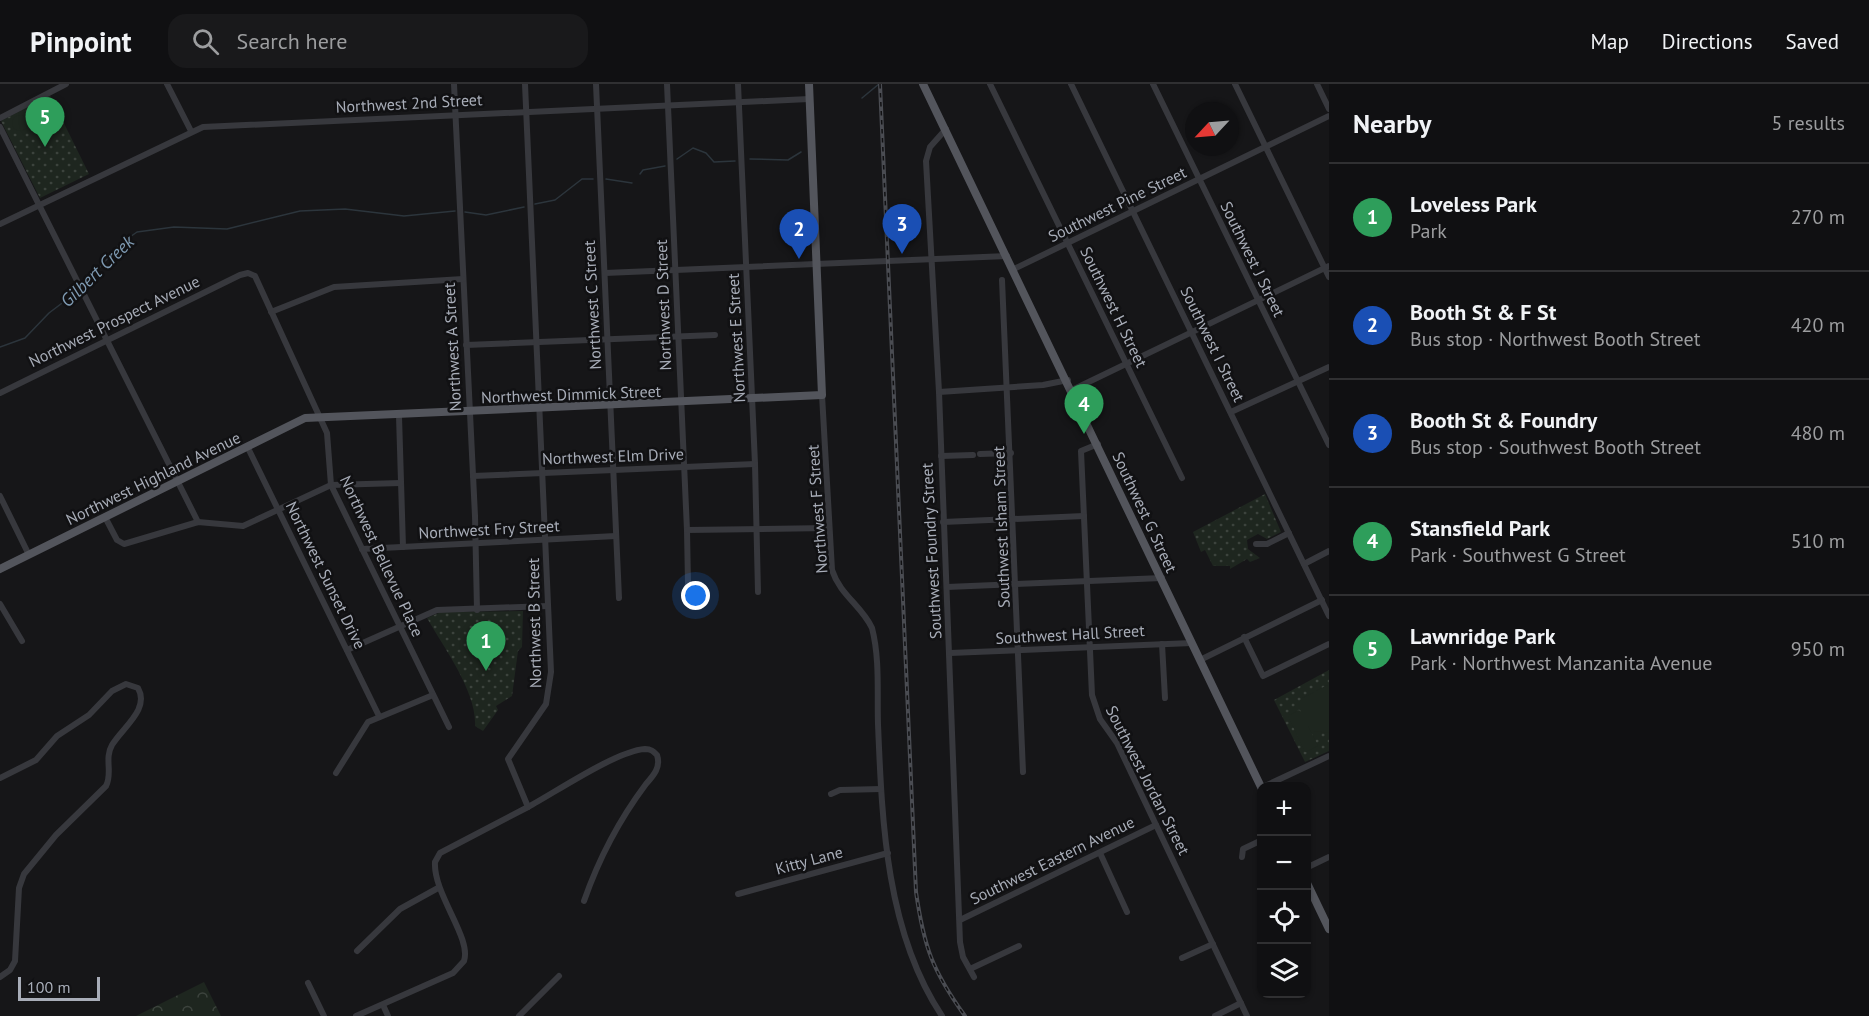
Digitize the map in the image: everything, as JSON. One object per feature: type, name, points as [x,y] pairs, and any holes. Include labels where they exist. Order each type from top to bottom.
[{"type":"main road","name":"Northwest F Street","points":[[808,84],[822,395]]},
{"type":"main road","name":"Southwest G Street","points":[[925,85],[1259,782]]},
{"type":"main road","name":"Northwest Dimmick Street","points":[[320,418],[822,395]]},
{"type":"main road","name":"Northwest Highland Avenue","points":[[0,569],[300,420],[320,418]]},
{"type":"main road","points":[[1310,890],[1329,929]]},
{"type":"street","points":[[0,118],[66,84]]},
{"type":"street","points":[[167,84],[191,131]]},
{"type":"street","name":"Northwest A Street","points":[[454,84],[477,610]]},
{"type":"street","name":"Northwest B Street","points":[[525,84],[551,672],[549,696],[543,711],[508,759],[528,807]]},
{"type":"street","name":"Northwest C Street","points":[[596,84],[619,598]]},
{"type":"street","name":"Northwest D Street","points":[[667,84],[687,530],[688,584],[685,596]]},
{"type":"street","name":"Northwest E Street","points":[[738,84],[755,464],[758,592]]},
{"type":"street","name":"Southwest H Street","points":[[990,84],[1182,478]]},
{"type":"street","name":"Southwest I Street","points":[[1071,84],[1329,616]]},
{"type":"street","name":"Southwest J Street","points":[[1153,84],[1329,445]]},
{"type":"street","points":[[1235,84],[1327,267],[1329,277]]},
{"type":"street","points":[[1317,84],[1329,109]]},
{"type":"street","name":"Northwest 2nd Street","points":[[0,224],[203,127],[809,99]]},
{"type":"street","name":"Southwest Pine Street","points":[[1014,269],[1329,116]]},
{"type":"street","points":[[0,127],[198,522]]},
{"type":"street","name":"Southwest Foundry Street","points":[[946,129],[927,153],[930,259],[939,392],[961,951],[974,976]]},
{"type":"street","points":[[604,273],[1007,256]]},
{"type":"street","points":[[1072,390],[1327,267]]},
{"type":"street","name":"Northwest Bellevue Place","points":[[240,275],[248,273],[255,276],[327,433],[331,485],[449,727]]},
{"type":"street","name":"Northwest Prospect Avenue","points":[[0,393],[240,275]]},
{"type":"street","points":[[271,312],[334,287],[463,279]]},
{"type":"street","name":"Southwest Isham Street","points":[[1002,280],[1017,584],[1023,772]]},
{"type":"street","points":[[466,345],[715,335]]},
{"type":"street","points":[[1231,412],[1329,367]]},
{"type":"street","points":[[939,392],[1008,388],[1060,383],[1068,380]]},
{"type":"street","name":"Northwest F Street","points":[[822,395],[834,577],[845,595],[866,616],[874,636],[881,789],[888,853],[898,907],[911,951],[927,993],[942,1016]]},
{"type":"street","points":[[399,416],[403,547]]},
{"type":"street","name":"Southwest Jordan Street","points":[[1098,444],[1081,451],[1092,695],[1100,719],[1117,743],[1247,1016]]},
{"type":"street","name":"Northwest Sunset Drive","points":[[247,446],[379,716]]},
{"type":"street","points":[[940,456],[1011,453]]},
{"type":"street","name":"Northwest Elm Drive","points":[[472,476],[755,464]]},
{"type":"street","points":[[105,517],[117,540],[122,544],[198,522],[240,527],[331,485],[401,483]]},
{"type":"street","points":[[0,496],[29,555]]},
{"type":"street","points":[[943,522],[1084,516]]},
{"type":"street","points":[[687,530],[829,528]]},
{"type":"street","points":[[1256,544],[1267,544],[1289,533]]},
{"type":"street","name":"Northwest Fry Street","points":[[362,549],[616,536]]},
{"type":"street","points":[[1304,564],[1329,551]]},
{"type":"street","points":[[947,588],[1162,578]]},
{"type":"street","points":[[1200,660],[1322,600]]},
{"type":"street","points":[[0,604],[21,641]]},
{"type":"street","points":[[347,650],[437,610],[548,606]]},
{"type":"street","points":[[1244,638],[1263,676],[1329,644]]},
{"type":"street","name":"Southwest Hall Street","points":[[950,653],[1192,643]]},
{"type":"street","points":[[1162,644],[1165,698]]},
{"type":"street","points":[[0,778],[36,760],[52,740],[89,715],[112,691],[126,684],[138,688],[142,694],[142,705],[109,752],[109,776],[106,786],[56,835],[21,881],[15,961],[10,970],[0,977]]},
{"type":"street","points":[[336,773],[364,726],[379,716],[433,695]]},
{"type":"street","points":[[356,1016],[453,973],[464,961],[465,945],[438,888],[434,867],[436,857],[440,853],[625,755],[650,749],[657,755],[657,769],[616,828],[594,871],[584,901]]},
{"type":"street","points":[[1275,782],[1329,756]]},
{"type":"street","points":[[831,794],[840,790],[881,789]]},
{"type":"street","name":"Southwest Eastern Avenue","points":[[960,920],[1156,825]]},
{"type":"street","points":[[1242,857],[1243,849],[1257,842]]},
{"type":"street","name":"Kitty Lane","points":[[738,894],[888,853]]},
{"type":"street","points":[[1101,853],[1127,912]]},
{"type":"street","points":[[1311,866],[1329,857]]},
{"type":"street","points":[[357,951],[400,909],[438,888]]},
{"type":"street","points":[[1182,958],[1213,944]]},
{"type":"street","points":[[970,969],[1019,946]]},
{"type":"street","points":[[519,1016],[560,976]]},
{"type":"street","points":[[308,983],[324,1016]]},
{"type":"street","points":[[1215,1016],[1241,1003]]},
{"type":"street","points":[[383,1005],[388,1016]]},
{"type":"green space","points":[[50,95],[89,174],[40,198],[1,121]]},
{"type":"green space","points":[[47,104],[52,113],[34,122],[30,113]]},
{"type":"green space","points":[[20,115],[28,123],[20,131],[12,123]]},
{"type":"green space","points":[[1265,494],[1281,532],[1267,539],[1258,534],[1247,540],[1248,549],[1260,558],[1250,562],[1247,559],[1230,569],[1230,566],[1213,566],[1205,550],[1201,552],[1193,532]]},
{"type":"green space","points":[[523,611],[522,647],[518,651],[512,696],[496,706],[498,710],[483,731],[475,726],[471,699],[465,685],[427,618],[441,612]]},
{"type":"green space","points":[[1329,670],[1329,751],[1305,762],[1274,700]]},
{"type":"green space","points":[[1329,684],[1329,733],[1314,731],[1308,726],[1318,746],[1305,752],[1288,716],[1299,710],[1301,712],[1301,699]]},
{"type":"green space","points":[[204,982],[221,1016],[136,1016]]},
{"type":"waterway","name":"Gilbert Creek","points":[[862,98],[879,84]]},
{"type":"waterway","name":"Gilbert Creek","points":[[677,159],[693,148],[706,153],[714,162],[735,161]]},
{"type":"waterway","name":"Gilbert Creek","points":[[750,159],[788,160],[801,152]]},
{"type":"waterway","name":"Gilbert Creek","points":[[640,174],[643,170],[665,166]]},
{"type":"waterway","name":"Gilbert Creek","points":[[535,204],[555,200],[582,179],[593,179]]},
{"type":"waterway","name":"Gilbert Creek","points":[[606,179],[632,183]]},
{"type":"waterway","name":"Gilbert Creek","points":[[465,212],[486,215],[524,207]]},
{"type":"waterway","name":"Gilbert Creek","points":[[82,288],[120,244],[137,232],[174,227],[227,229],[300,211],[345,209],[404,216],[455,211]]},
{"type":"waterway","name":"Gilbert Creek","points":[[0,347],[25,338],[49,313],[78,291]]},
{"type":"railway","points":[[880,84],[916,892],[922,928],[931,957],[945,985],[965,1016]]},
{"type":"place","name":"Lawnridge Park","points":[[45,147]]},
{"type":"place","name":"Booth St & Foundry","points":[[902,254]]},
{"type":"place","name":"Booth St & F St","points":[[799,259]]},
{"type":"place","name":"Stansfield Park","points":[[1084,434]]},
{"type":"place","name":"Loveless Park","points":[[486,671]]}]
